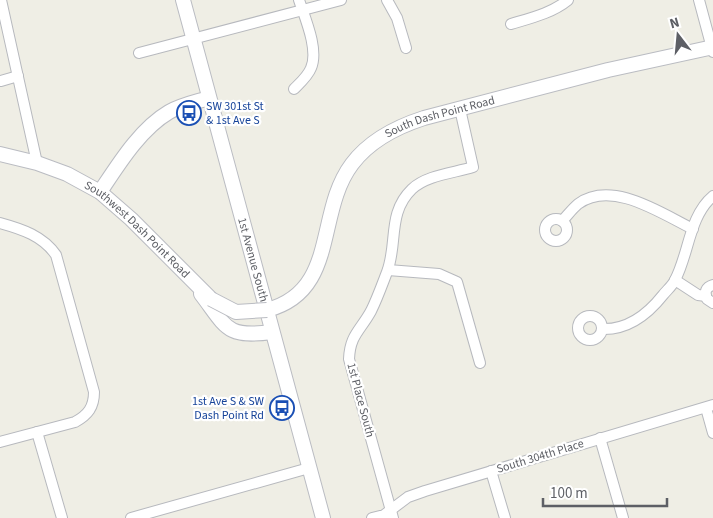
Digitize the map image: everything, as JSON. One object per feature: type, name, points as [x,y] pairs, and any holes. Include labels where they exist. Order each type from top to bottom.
[{"type":"main road","name":"1st Avenue South","points":[[183,0],[323,518]]},
{"type":"main road","name":"South Dash Point Road","points":[[267,310],[290,301],[307,286],[320,258],[335,196],[352,164],[380,137],[401,126],[460,108],[608,70],[713,49]]},
{"type":"main road","points":[[100,192],[123,158],[147,130],[168,113],[209,98]]},
{"type":"main road","name":"Southwest Dash Point Road","points":[[0,154],[37,163],[67,174],[100,192],[131,219],[211,299],[236,312],[267,310]]},
{"type":"main road","points":[[192,281],[217,315],[232,331],[253,335],[272,332]]},
{"type":"street","points":[[1,0],[37,163]]},
{"type":"street","points":[[294,89],[310,70],[314,58],[311,38],[300,0]]},
{"type":"street","points":[[139,53],[341,0]]},
{"type":"street","points":[[387,0],[397,18],[406,48]]},
{"type":"street","points":[[512,24],[555,9],[568,0]]},
{"type":"street","points":[[699,0],[713,49]]},
{"type":"street","points":[[2,81],[18,76]]},
{"type":"street","name":"1st Place South","points":[[392,514],[349,359],[350,345],[371,311],[388,270],[396,214],[402,200],[414,188],[427,180],[473,168],[460,108]]},
{"type":"street","points":[[562,222],[573,209],[584,201],[596,197],[611,196],[640,203],[693,230]]},
{"type":"street","points":[[602,329],[614,328],[641,318],[653,308],[675,280],[693,230],[704,207],[713,196]]},
{"type":"street","points":[[0,223],[16,227],[36,236],[50,247],[56,256],[94,392],[94,401],[90,410],[81,419],[0,442]]},
{"type":"street","points":[[388,270],[439,274],[457,282],[480,363]]},
{"type":"street","points":[[675,280],[698,295],[709,299]]},
{"type":"street","points":[[709,299],[706,290],[713,285]]},
{"type":"street","points":[[709,407],[713,433]]},
{"type":"street","name":"South 304th Place","points":[[372,518],[392,514],[399,503],[408,497],[600,438],[709,407]]},
{"type":"street","points":[[37,432],[62,518]]},
{"type":"street","points":[[600,438],[623,518]]},
{"type":"street","points":[[131,518],[309,468]]},
{"type":"street","points":[[491,471],[505,518]]},
{"type":"place","name":"SW 301st St & 1st Ave S","points":[[189,113]]},
{"type":"place","name":"1st Ave S & SW Dash Point Rd","points":[[282,408]]}]
